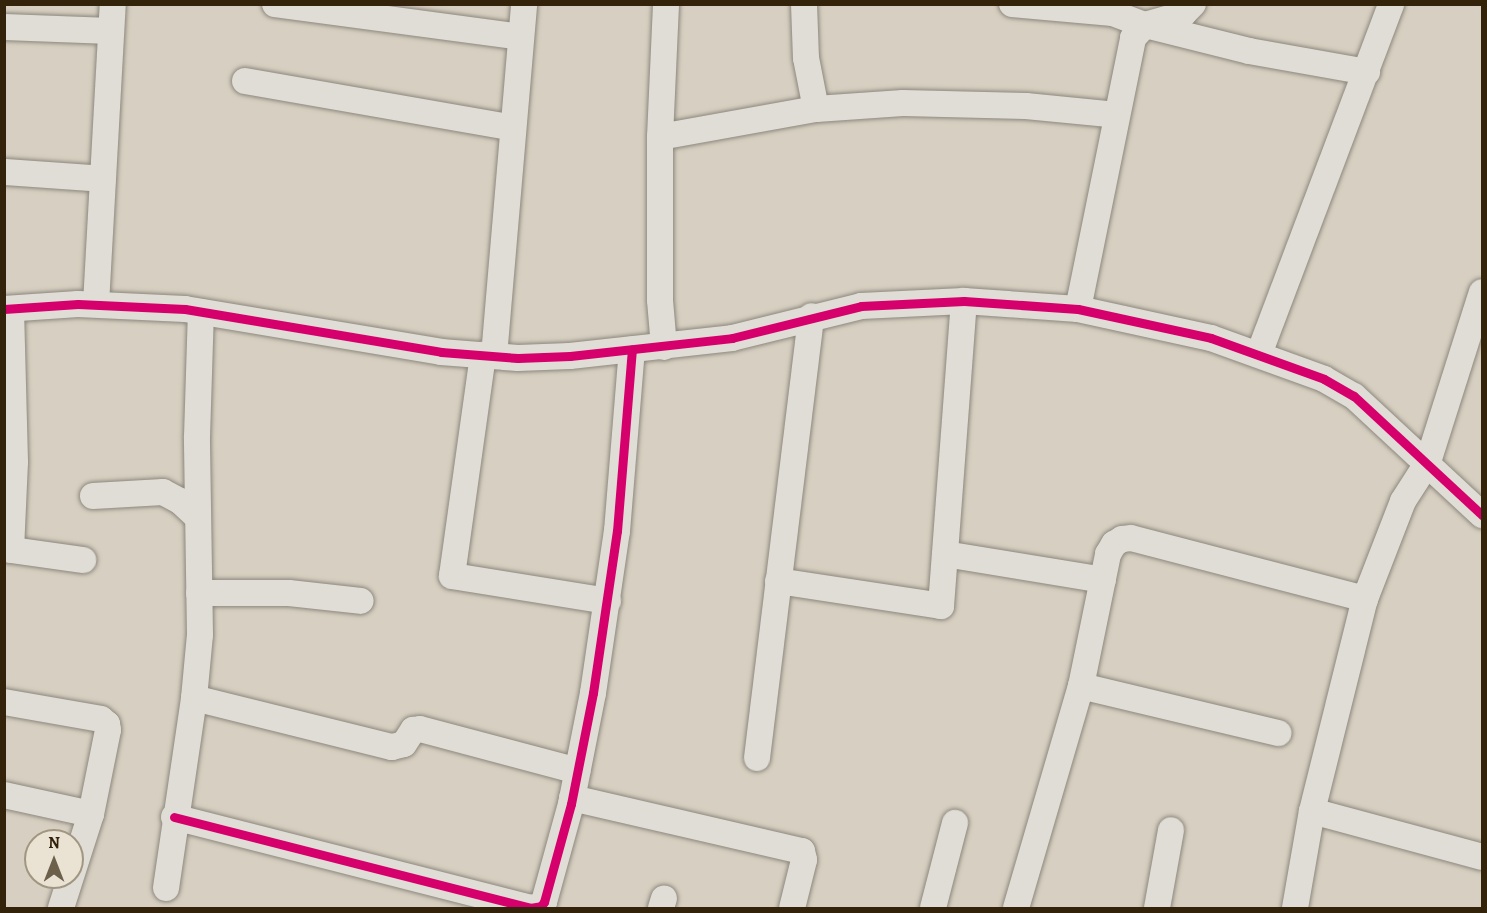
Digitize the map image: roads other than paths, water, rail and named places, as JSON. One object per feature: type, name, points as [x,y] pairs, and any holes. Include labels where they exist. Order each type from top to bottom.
[{"type":"street","points":[[96,304],[113,4]]},
{"type":"street","points":[[275,4],[521,37]]},
{"type":"street","points":[[524,4],[489,356],[452,576],[608,601]]},
{"type":"street","points":[[664,347],[660,300],[660,137],[666,4]]},
{"type":"street","points":[[804,4],[806,58],[816,109]]},
{"type":"street","points":[[1012,4],[1113,13],[1145,25],[1249,51],[1366,72]]},
{"type":"street","points":[[1078,309],[1133,38],[1145,25],[1183,14],[1193,4]]},
{"type":"street","points":[[1259,354],[1391,4]]},
{"type":"street","points":[[4,27],[111,31]]},
{"type":"street","points":[[245,81],[513,128]]},
{"type":"street","points":[[660,137],[816,109],[926,103],[1026,106],[1117,115]]},
{"type":"street","points":[[4,172],[103,179]]},
{"type":"street","points":[[1295,909],[1312,811],[1365,599],[1403,501],[1428,462],[1482,292]]},
{"type":"street","points":[[778,581],[938,608],[941,606],[964,302]]},
{"type":"street","points":[[83,560],[8,550],[15,462],[8,309],[96,304],[201,312],[441,352],[489,356],[570,356],[732,338],[812,316],[861,306],[964,302],[1078,309],[1211,338],[1324,379],[1354,396],[1428,462],[1482,515]]},
{"type":"street","points":[[166,888],[174,817],[194,698],[200,636],[196,517],[201,312]]},
{"type":"street","points":[[757,758],[812,316]]},
{"type":"street","points":[[174,817],[537,908],[544,902],[578,771],[608,601],[617,531],[632,350]]},
{"type":"street","points":[[93,496],[163,492],[180,501],[196,517]]},
{"type":"street","points":[[1016,909],[1081,686],[1108,554],[1114,544],[1122,539],[1131,538],[1365,599]]},
{"type":"street","points":[[945,554],[1102,580]]},
{"type":"street","points":[[199,593],[289,593],[361,601]]},
{"type":"street","points":[[1081,686],[1278,734]]},
{"type":"street","points":[[194,698],[392,747],[404,744],[413,730],[420,729],[578,771]]},
{"type":"street","points":[[4,702],[101,719],[107,724],[108,730],[92,814],[62,909]]},
{"type":"street","points":[[4,795],[92,814]]},
{"type":"street","points":[[572,798],[802,851],[804,860],[792,909]]},
{"type":"street","points":[[1312,811],[1482,857]]},
{"type":"street","points":[[933,909],[955,823]]},
{"type":"street","points":[[1156,909],[1171,830]]}]
